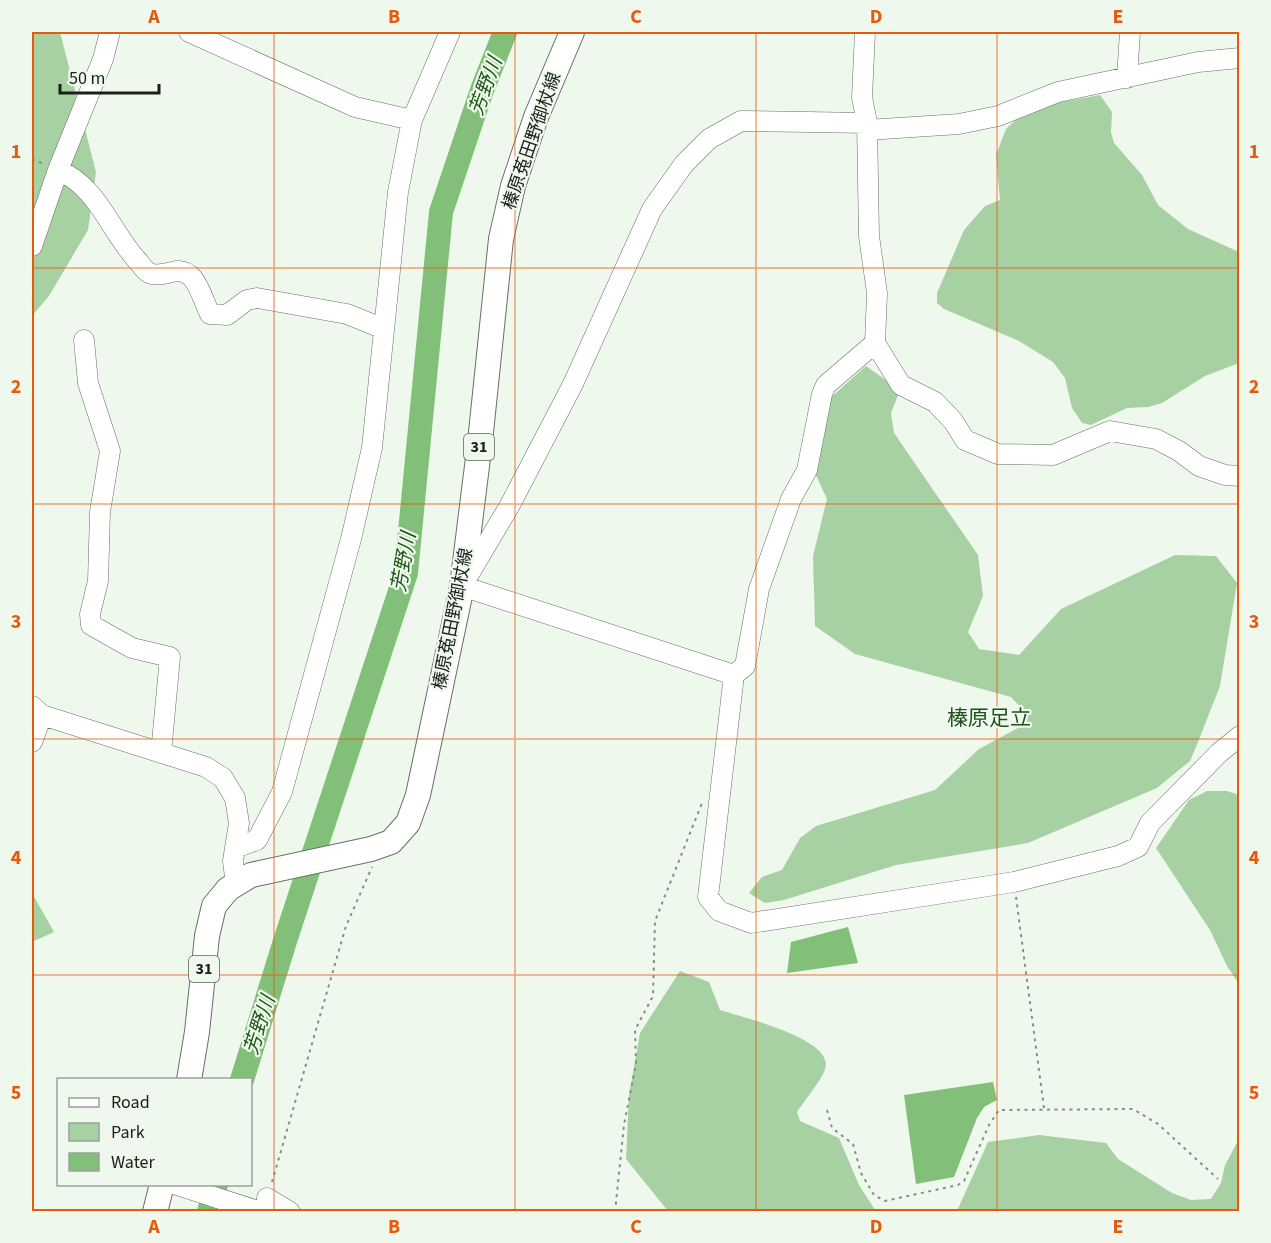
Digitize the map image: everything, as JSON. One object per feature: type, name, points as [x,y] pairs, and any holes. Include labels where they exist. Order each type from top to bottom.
[{"type":"main road","name":"榛原菟田野御杖線","points":[[243,880],[391,842],[408,823],[418,795],[462,586],[480,442],[501,238],[513,186],[536,117],[572,32]]},
{"type":"main road","name":"31","points":[[189,1078],[197,1032],[207,936],[214,906],[228,889],[243,880]]},
{"type":"main road","points":[[155,1212],[172,1186]]},
{"type":"street","points":[[32,246],[58,170],[104,59],[110,32]]},
{"type":"street","points":[[189,32],[355,107],[412,120]]},
{"type":"street","points":[[235,848],[257,840],[282,792],[351,539],[372,448],[398,192],[412,120],[450,32]]},
{"type":"street","points":[[866,32],[862,97],[867,126],[869,236],[878,294],[875,343],[902,385],[936,402],[953,421],[965,440],[998,454],[1053,455],[1110,431],[1156,439],[1179,451],[1199,466],[1226,475],[1239,476]]},
{"type":"street","points":[[1127,78],[1130,32]]},
{"type":"street","points":[[734,675],[462,586],[510,505],[573,384],[652,208],[684,164],[709,140],[741,121],[867,126],[959,124],[998,116],[1058,92],[1198,62],[1239,58]]},
{"type":"street","points":[[58,170],[68,174],[102,207],[128,250],[148,272],[161,275],[177,271],[187,272],[193,277],[210,314],[227,315],[247,300],[257,298],[347,314],[384,329]]},
{"type":"street","points":[[84,340],[88,383],[110,452],[100,512],[98,581],[90,614],[91,625],[132,648],[170,657],[161,753]]},
{"type":"street","points":[[875,343],[826,385],[822,394],[807,470],[791,499],[759,589],[745,666],[734,675],[708,897],[719,910],[751,922],[1014,882],[1118,856],[1138,847],[1150,823],[1239,736]]},
{"type":"street","points":[[32,742],[37,711],[206,767],[223,778],[236,798],[239,823],[232,861],[243,880]]},
{"type":"street","points":[[178,1186],[290,1212]]},
{"type":"path","points":[[615,1212],[624,1125],[636,1064],[635,1030],[652,996],[655,921],[704,799]]},
{"type":"path","points":[[264,1205],[346,926],[361,895],[376,847]]},
{"type":"path","points":[[1014,882],[1044,1108]]},
{"type":"path","points":[[827,1110],[832,1128],[853,1144],[861,1173],[874,1195],[885,1201],[958,1185],[964,1181],[989,1125],[999,1110],[1133,1109],[1158,1124],[1218,1179]]},
{"type":"green space","points":[[32,32],[60,32],[96,172],[88,230],[49,296],[32,316]]},
{"type":"green space","points":[[1100,95],[1112,112],[1111,132],[1114,143],[1142,175],[1158,205],[1188,229],[1239,252],[1239,363],[1205,376],[1162,403],[1148,407],[1127,408],[1091,425],[1082,423],[1072,408],[1065,378],[1053,362],[1019,341],[944,309],[937,303],[937,293],[964,230],[985,206],[1000,200],[996,155],[1006,129],[1028,108]]},
{"type":"green space","points":[[866,366],[900,390],[891,413],[894,433],[978,555],[983,596],[968,632],[979,649],[1019,655],[1061,609],[1175,555],[1216,556],[1237,583],[1220,686],[1190,761],[1157,788],[1028,843],[896,865],[784,900],[765,903],[749,893],[762,877],[782,870],[800,838],[816,826],[935,790],[979,749],[1018,728],[1025,712],[1011,697],[855,654],[815,626],[813,556],[827,499],[813,469],[829,399]]},
{"type":"green space","points":[[1207,791],[1227,791],[1239,795],[1239,984],[1227,966],[1210,930],[1156,848],[1189,800]]},
{"type":"green space","points":[[32,893],[54,932],[32,942]]},
{"type":"green space","points":[[680,971],[709,982],[720,1010],[765,1024],[802,1039],[816,1048],[825,1058],[823,1074],[797,1112],[800,1121],[839,1138],[859,1185],[875,1210],[878,1211],[668,1211],[626,1159],[629,1095],[640,1033]]},
{"type":"green space","points":[[1039,1135],[1106,1143],[1118,1159],[1172,1193],[1191,1200],[1211,1199],[1221,1183],[1225,1165],[1239,1139],[1239,1211],[957,1211],[988,1142]]},
{"type":"water","points":[[848,927],[858,963],[787,973],[791,942]]},
{"type":"water","points":[[993,1082],[997,1100],[984,1107],[977,1118],[954,1177],[916,1184],[904,1095]]},
{"type":"waterway","name":"芳野川","points":[[243,1078],[285,941],[406,573],[441,212],[482,90],[505,32]]},
{"type":"waterway","name":"芳野川","points":[[209,1212],[216,1186]]},
{"type":"district","name":"榛原足立","points":[[989,718]]}]
